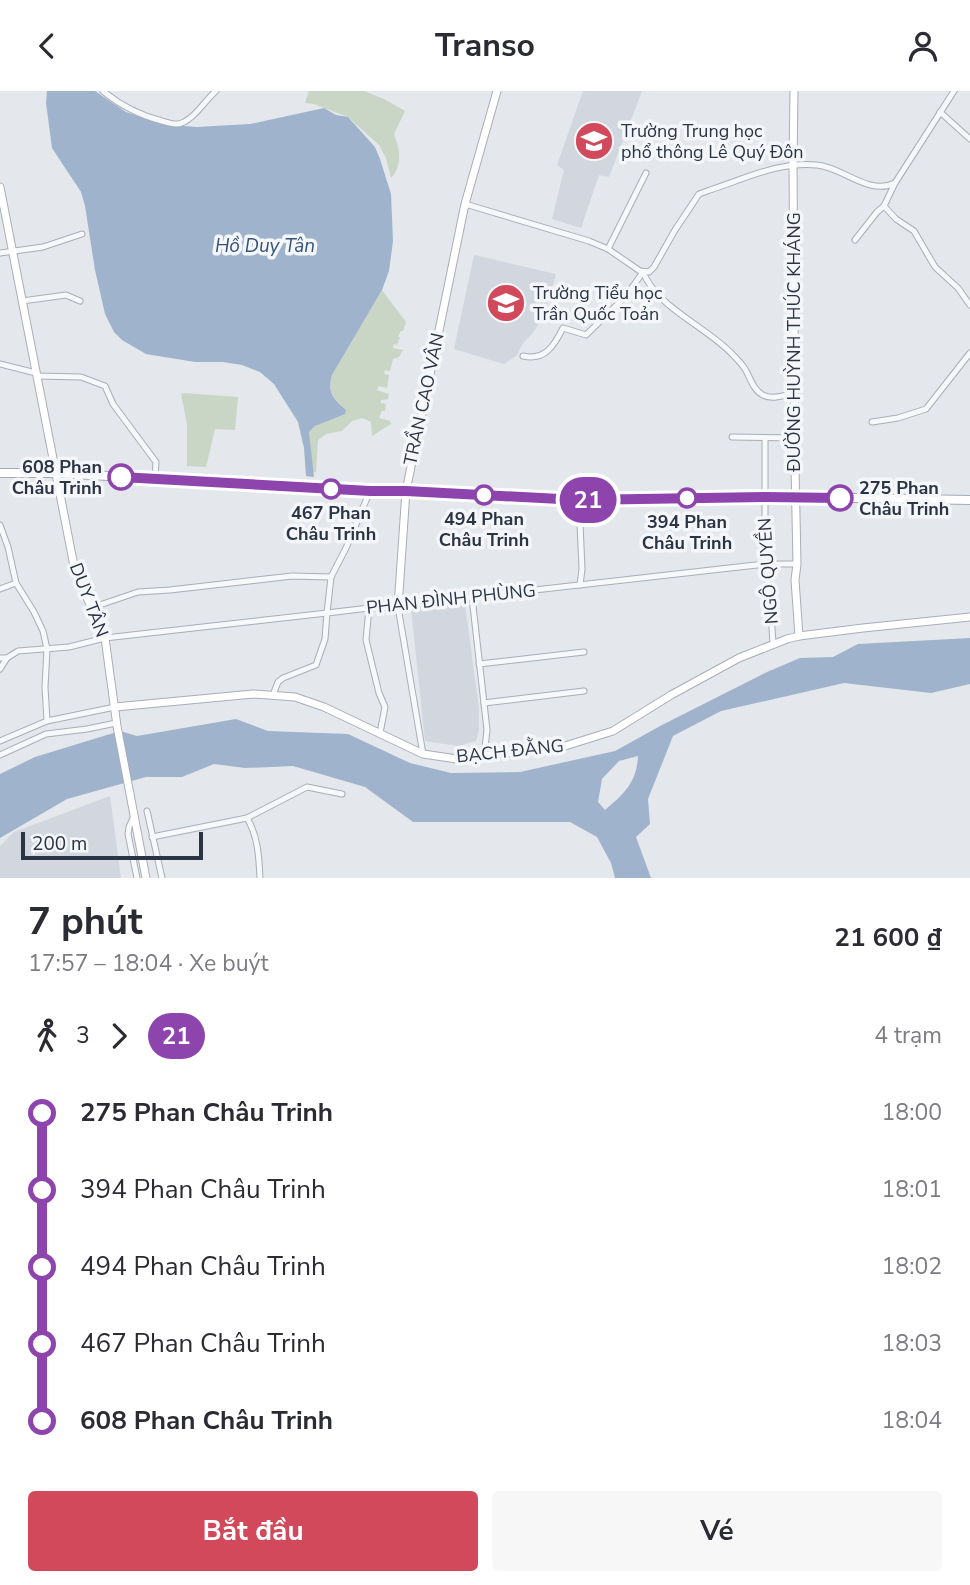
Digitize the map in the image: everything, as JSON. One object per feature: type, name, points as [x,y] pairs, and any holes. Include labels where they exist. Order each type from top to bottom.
[{"type":"main road","points":[[0,473],[56,473],[579,500],[796,497],[970,501]]},
{"type":"street","points":[[103,91],[136,113],[179,124],[187,121],[216,91]]},
{"type":"street","name":"TRẦN CAO VÂN","points":[[423,754],[398,607],[406,491],[465,204],[497,91]]},
{"type":"street","name":"ĐƯỜNG HUỲNH THÚC KHÁNG","points":[[794,91],[795,580],[799,636]]},
{"type":"street","points":[[855,240],[884,206],[895,183],[954,91]]},
{"type":"street","points":[[940,112],[970,139]]},
{"type":"street","points":[[465,204],[589,241],[608,249],[640,271],[649,272],[699,194],[793,164],[820,165],[881,187],[895,183]]},
{"type":"street","points":[[608,249],[646,173]]},
{"type":"street","name":"DUY TÂN","points":[[0,187],[75,571],[105,638],[117,724],[146,878]]},
{"type":"street","points":[[884,206],[896,219],[914,231],[935,267],[958,288],[970,305]]},
{"type":"street","points":[[0,253],[43,247],[82,234]]},
{"type":"street","points":[[523,356],[536,358],[542,355],[556,342],[563,328],[586,335],[626,296],[643,272]]},
{"type":"street","points":[[643,272],[647,282],[659,296],[733,354],[763,396],[795,393]]},
{"type":"street","points":[[22,301],[66,295],[80,301]]},
{"type":"street","points":[[872,422],[898,418],[926,409],[970,353]]},
{"type":"street","points":[[0,365],[37,375],[82,377],[105,386],[113,404],[156,462],[155,479]]},
{"type":"street","points":[[732,437],[795,438]]},
{"type":"street","name":"NGÔ QUYỀN","points":[[765,438],[765,564],[773,645]]},
{"type":"street","points":[[273,695],[278,681],[316,665],[325,639],[331,577],[370,491]]},
{"type":"street","points":[[579,500],[582,569],[580,585]]},
{"type":"street","points":[[0,525],[16,583],[42,627],[47,649],[47,721]]},
{"type":"street","name":"PHAN ĐÌNH PHÙNG","points":[[3,658],[18,651],[83,645],[105,638],[765,564],[797,564]]},
{"type":"street","points":[[91,608],[138,591],[170,590],[292,576],[331,577]]},
{"type":"street","points":[[0,589],[16,583]]},
{"type":"street","points":[[472,597],[487,730],[484,756]]},
{"type":"street","points":[[369,608],[366,640],[385,707],[380,733]]},
{"type":"street","name":"BẠCH ĐẰNG","points":[[0,741],[47,721],[115,707],[253,694],[295,697],[324,706],[423,754],[457,759],[565,746],[612,731],[740,658],[799,636],[970,617]]},
{"type":"street","points":[[480,664],[584,652]]},
{"type":"street","points":[[0,669],[3,658]]},
{"type":"street","points":[[484,703],[584,691]]},
{"type":"street","points":[[0,755],[46,734],[117,724]]},
{"type":"street","points":[[152,837],[247,818],[307,787],[342,794]]},
{"type":"street","points":[[146,811],[162,878]]},
{"type":"street","points":[[134,816],[128,834],[137,878]]},
{"type":"street","points":[[247,818],[256,838],[260,878]]},
{"type":"shaded area","name":"Trường Trung học phổ thông Lê Quý Đôn","points":[[583,91],[642,91],[609,177],[599,175],[581,228],[552,219],[564,170],[557,165]]},
{"type":"shaded area","name":"Trường Tiểu học Trần Quốc Toản","points":[[474,255],[556,274],[544,316],[517,355],[504,364],[454,349]]},
{"type":"shaded area","points":[[465,604],[479,709],[476,741],[458,746],[425,741],[411,609]]},
{"type":"shaded area","points":[[110,796],[121,878],[0,878],[0,846],[14,832]]},
{"type":"green space","points":[[309,91],[364,91],[405,111],[394,134],[399,157],[391,178],[386,158],[379,145],[348,117],[305,103]]},
{"type":"green space","points":[[382,290],[406,322],[397,345],[394,344],[393,348],[403,350],[399,357],[393,359],[390,371],[385,370],[384,374],[389,375],[387,388],[379,386],[377,390],[389,394],[388,399],[381,400],[381,403],[386,404],[385,411],[382,411],[379,418],[390,421],[391,424],[372,436],[371,422],[362,418],[352,421],[342,431],[326,434],[318,440],[316,472],[312,472],[309,432],[346,410],[331,391],[332,375]]},
{"type":"green space","points":[[181,394],[238,397],[235,430],[215,429],[206,467],[187,466],[187,424]]},
{"type":"water","name":"Hồ Duy Tân","points":[[47,91],[95,91],[126,112],[160,124],[197,127],[250,124],[324,108],[336,115],[348,117],[375,147],[391,194],[393,241],[389,271],[382,290],[332,375],[331,391],[346,410],[345,414],[315,426],[309,432],[314,477],[306,476],[304,448],[298,422],[274,384],[260,372],[223,362],[195,362],[146,354],[114,332],[105,314],[81,192],[52,148]]},
{"type":"water","points":[[970,638],[970,684],[931,693],[844,683],[721,711],[673,736],[648,799],[650,824],[636,837],[651,878],[615,878],[611,863],[597,837],[570,822],[413,822],[365,787],[293,766],[245,768],[214,764],[182,777],[146,777],[67,799],[0,838],[0,774],[35,757],[120,731],[137,736],[236,719],[268,731],[348,734],[410,763],[451,773],[520,772],[615,751],[767,672],[800,658],[833,657],[858,644]],"holes":[[[638,756],[628,787],[605,810],[598,802],[602,779],[619,761]]]},
{"type":"bus line","name":"21","points":[[121,477],[579,500],[840,498]]},
{"type":"place","name":"Trường Trung học phổ thông Lê Quý Đôn","points":[[594,141]]},
{"type":"place","name":"Trường Tiểu học Trần Quốc Toản","points":[[506,303]]},
{"type":"place","name":"608 Phan Châu Trinh","points":[[121,477]]},
{"type":"place","name":"467 Phan Châu Trinh","points":[[331,489]]},
{"type":"place","name":"494 Phan Châu Trinh","points":[[484,495]]},
{"type":"place","name":"394 Phan Châu Trinh","points":[[687,498]]},
{"type":"place","name":"275 Phan Châu Trinh","points":[[840,498]]}]
